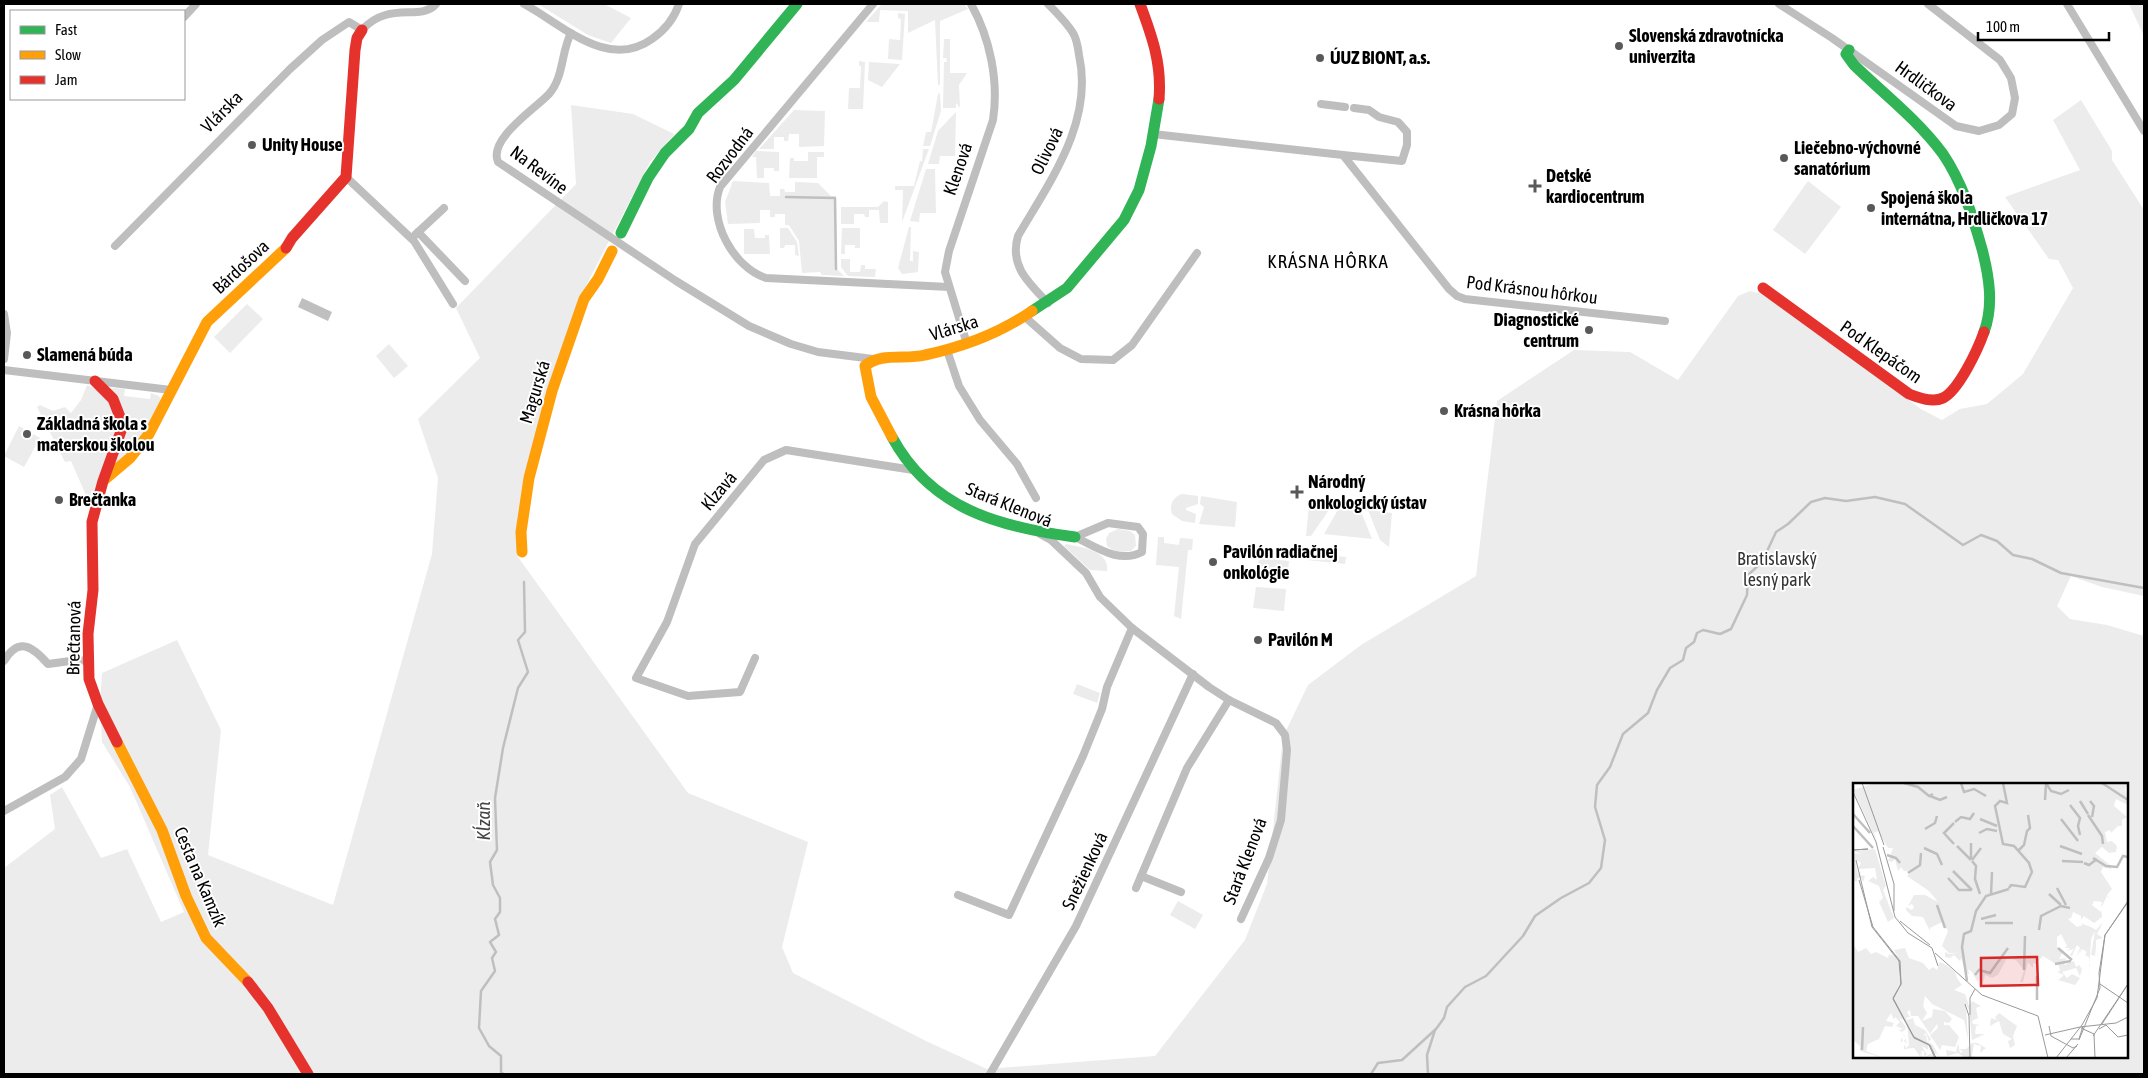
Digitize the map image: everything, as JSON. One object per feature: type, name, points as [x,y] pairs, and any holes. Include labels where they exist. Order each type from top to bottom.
[{"type":"street","points":[[185,16],[196,4]]},
{"type":"street","points":[[436,4],[428,10],[395,11],[380,14],[362,30],[357,38],[346,177],[465,281]]},
{"type":"street","points":[[524,4],[571,33],[601,48],[620,50],[636,47],[649,41],[665,29],[674,16],[679,4]]},
{"type":"street","points":[[621,234],[648,178],[665,153],[690,129],[698,113],[734,80],[797,4]]},
{"type":"street","name":"Rozvodná","points":[[872,4],[720,187],[718,198],[722,226],[729,247],[736,259],[748,270],[766,278],[949,287]]},
{"type":"street","name":"Klenová","points":[[967,344],[945,272],[949,251],[993,120],[996,101],[993,68],[986,38],[971,4]]},
{"type":"street","name":"Olivová","points":[[1048,4],[1075,34],[1082,70],[1080,102],[1075,130],[1063,157],[1018,236],[1016,244],[1016,262],[1020,271],[1026,281],[1048,302]]},
{"type":"street","name":"Vlárska","points":[[564,208],[676,282],[749,326],[783,342],[818,352],[873,359],[922,356],[967,344],[1024,317],[1048,302],[1081,274],[1128,213],[1139,190],[1153,134],[1159,97],[1159,69],[1155,43],[1140,4]]},
{"type":"street","name":"Hrdličkova","points":[[1779,4],[1849,50],[1956,126],[1979,131],[1999,125],[2012,114],[2015,98],[2011,78],[2000,60],[1928,4]]},
{"type":"street","points":[[2067,4],[2144,131]]},
{"type":"street","name":"Vlárska","points":[[115,246],[303,57],[345,23],[353,22],[362,30]]},
{"type":"street","name":"Na Revíne","points":[[564,208],[501,165],[496,158],[501,140],[554,88],[571,33]]},
{"type":"street","name":"Pod Klepáčom","points":[[1763,288],[1909,394],[1919,399],[1942,399],[1954,387],[1974,355],[1986,326],[1990,310],[1989,282],[1982,246],[1968,208],[1944,156],[1924,133],[1854,65],[1846,54],[1849,50]]},
{"type":"street","points":[[1153,134],[1402,161],[1407,145],[1407,132],[1398,122],[1378,117],[1369,110],[1321,104]]},
{"type":"street","name":"Pod Krásnou hôrkou","points":[[1343,154],[1457,296],[1465,299],[1665,321]]},
{"type":"street","name":"Bárdošova","points":[[171,390],[207,322],[285,251],[292,238],[346,177]]},
{"type":"street","points":[[414,235],[444,208]]},
{"type":"street","points":[[414,235],[453,304]]},
{"type":"street","name":"Magurská","points":[[522,552],[521,532],[529,478],[552,391],[584,299],[598,279],[612,251]]},
{"type":"street","points":[[1024,317],[1060,348],[1081,359],[1113,360],[1132,345],[1197,253]]},
{"type":"street","points":[[4,314],[6,333],[4,359]]},
{"type":"street","points":[[948,350],[959,386],[980,420],[1017,464],[1036,498]]},
{"type":"street","name":"Stará Klenová","points":[[873,359],[865,366],[866,380],[881,417],[912,470],[943,496],[971,512],[988,520],[1036,532],[1051,540],[1086,573],[1100,597],[1132,628],[1229,700],[1276,724],[1286,735],[1281,820],[1269,858],[1242,919]]},
{"type":"street","points":[[4,370],[171,390],[149,434],[130,458],[103,481]]},
{"type":"street","name":"Brečtanová","points":[[94,381],[113,399],[120,416],[121,431],[103,481],[92,522],[93,590],[88,634],[89,679],[98,704]]},
{"type":"street","name":"Kĺzavá","points":[[755,658],[740,692],[688,696],[636,678],[667,622],[695,544],[764,460],[786,450],[912,470]]},
{"type":"street","points":[[1036,532],[1075,537],[1112,555],[1132,557],[1142,552],[1143,534],[1138,527],[1108,523],[1075,537]]},
{"type":"street","points":[[958,895],[1009,915],[1083,756],[1102,708],[1107,688],[1132,628]]},
{"type":"street","points":[[4,661],[12,650],[24,646],[34,648],[48,664],[78,660],[89,661]]},
{"type":"street","name":"Snežienková","points":[[990,1074],[1080,918],[1193,674]]},
{"type":"street","points":[[1136,888],[1187,768],[1229,700]]},
{"type":"street","points":[[4,811],[65,777],[80,759],[98,704]]},
{"type":"street","name":"Cesta na Kamzík","points":[[98,704],[162,830],[186,896],[206,938],[244,975],[268,1008],[308,1074]]},
{"type":"street","points":[[1141,876],[1181,892]]},
{"type":"green space","points":[[538,4],[604,4],[631,18],[611,43],[588,35]]},
{"type":"green space","points":[[882,4],[965,5],[968,9],[940,21],[940,85],[938,85],[935,20],[908,33],[908,11],[880,10],[879,22],[866,22]]},
{"type":"green space","points":[[2129,4],[2144,4],[2144,36]]},
{"type":"green space","points":[[898,13],[905,14],[902,60],[888,59],[889,39],[900,40],[901,19],[898,18]]},
{"type":"green space","points":[[944,39],[950,39],[950,73],[967,73],[959,85],[960,108],[956,103],[956,108],[943,108],[944,62],[947,62],[946,58],[943,58]]},
{"type":"green space","points":[[859,61],[865,62],[863,109],[848,109],[849,88],[860,88],[861,66],[859,66]]},
{"type":"green space","points":[[869,62],[900,64],[882,87],[868,80]]},
{"type":"green space","points":[[940,93],[941,111],[930,146],[923,146],[926,132],[931,132],[938,94]]},
{"type":"green space","name":"Bratislavský lesný park","points":[[2081,100],[2112,151],[2112,160],[2144,210],[2144,596],[2102,587],[2071,576],[2057,606],[2070,619],[2107,625],[2144,636],[2144,1074],[4,1074],[4,868],[55,829],[50,795],[62,787],[101,858],[127,849],[161,922],[184,912],[130,787],[102,742],[100,704],[102,673],[177,640],[221,730],[208,855],[333,905],[432,554],[438,478],[418,419],[480,358],[456,308],[576,184],[571,105],[633,114],[674,134],[650,162],[578,301],[527,479],[518,557],[688,793],[808,842],[782,947],[793,973],[928,1042],[987,1069],[1155,1056],[1245,940],[1267,884],[1283,737],[1308,685],[1361,645],[1476,576],[1497,401],[1574,350],[1630,352],[1678,380],[1738,296],[1750,291],[1762,294],[1921,409],[1942,420],[1960,409],[1987,404],[2023,374],[2073,288],[2058,260],[2049,259],[2005,197],[2080,170],[2053,120]]},
{"type":"green space","points":[[794,110],[825,111],[824,146],[799,147],[799,134],[789,134],[788,141],[784,141],[784,137],[774,137],[774,149],[759,149]]},
{"type":"green space","points":[[956,112],[955,156],[940,156],[939,164],[928,164],[938,131]]},
{"type":"green space","points":[[923,149],[929,149],[902,222],[903,190],[895,190],[895,186],[914,186],[920,161],[922,161]]},
{"type":"green space","points":[[756,151],[779,152],[779,171],[774,171],[774,168],[764,168],[764,178],[757,178],[756,157],[752,157]]},
{"type":"green space","points":[[808,152],[824,152],[824,157],[817,157],[817,178],[789,178],[790,158],[794,158],[794,161],[808,161]]},
{"type":"green space","points":[[926,169],[935,169],[936,213],[920,213],[919,222],[910,221]]},
{"type":"green space","points":[[733,181],[769,183],[770,196],[780,196],[780,189],[784,189],[785,192],[795,192],[795,182],[818,183],[831,196],[836,196],[837,269],[844,276],[822,275],[820,272],[802,273],[799,241],[789,225],[785,225],[785,214],[775,214],[775,217],[770,217],[770,210],[760,210],[760,223],[728,224],[725,202]]},
{"type":"green space","points":[[1808,181],[1841,207],[1805,254],[1773,230]]},
{"type":"green space","points":[[884,201],[888,202],[888,223],[880,223],[879,210],[869,210],[869,217],[865,217],[864,214],[854,214],[854,224],[841,224],[841,207],[878,207]]},
{"type":"green space","points":[[909,227],[911,227],[910,261],[913,261],[913,251],[919,252],[918,272],[902,274],[898,268]]},
{"type":"green space","points":[[780,228],[788,228],[797,242],[799,256],[795,255],[795,245],[785,245],[784,248],[780,248]]},
{"type":"green space","points":[[842,228],[860,228],[860,248],[855,248],[855,245],[845,245],[845,254],[841,254]]},
{"type":"green space","points":[[744,229],[754,229],[755,238],[765,238],[765,235],[769,235],[770,254],[744,254]]},
{"type":"green space","points":[[841,259],[850,259],[850,272],[860,272],[861,265],[865,265],[865,269],[876,269],[875,277],[848,276],[841,267]]},
{"type":"green space","points":[[247,304],[263,319],[230,353],[214,337]]},
{"type":"green space","points":[[389,344],[408,366],[394,378],[376,356]]},
{"type":"green space","points":[[87,385],[102,394],[111,407],[114,421],[114,436],[110,453],[92,500],[89,502],[71,461],[65,462],[37,407],[40,405],[53,411],[65,407],[71,413],[81,400]]},
{"type":"green space","points":[[112,388],[125,389],[124,396],[150,399],[151,393],[159,396],[161,400],[138,445],[109,474],[121,441],[124,422],[118,401],[111,390]]},
{"type":"green space","points":[[19,426],[40,438],[24,467],[4,456]]},
{"type":"green space","points":[[1182,494],[1198,496],[1198,504],[1186,508],[1186,510],[1196,514],[1195,523],[1182,521],[1172,514],[1172,502]]},
{"type":"green space","points":[[1201,496],[1237,502],[1235,527],[1199,524],[1204,507],[1200,504]]},
{"type":"green space","points":[[1309,504],[1331,507],[1311,536],[1306,536]]},
{"type":"green space","points":[[1339,508],[1360,509],[1372,539],[1324,534]]},
{"type":"green space","points":[[1368,510],[1392,513],[1389,547],[1380,540]]},
{"type":"green space","points":[[1118,529],[1130,531],[1135,535],[1136,546],[1131,551],[1116,552],[1107,546],[1106,539],[1109,533]]},
{"type":"green space","points":[[1158,537],[1164,537],[1164,543],[1179,545],[1180,538],[1193,539],[1192,550],[1188,550],[1181,619],[1174,616],[1179,567],[1156,565]]},
{"type":"green space","points":[[1066,544],[1100,554],[1107,564],[1107,571],[1090,570],[1064,546]]},
{"type":"green space","points":[[1298,552],[1346,557],[1345,564],[1297,559]]},
{"type":"green space","points":[[1259,558],[1289,561],[1287,578],[1257,575]]},
{"type":"green space","points":[[1256,587],[1286,589],[1284,611],[1253,608]]},
{"type":"green space","points":[[1077,684],[1100,693],[1097,703],[1073,694]]},
{"type":"green space","points":[[1178,901],[1203,915],[1195,929],[1170,915]]},
{"type":"shaded area","points":[[302,298],[332,312],[328,321],[298,307]]},
{"type":"waterway","points":[[786,197],[835,198],[836,269]]},
{"type":"waterway","points":[[1371,1074],[1378,1063],[1402,1060],[1436,1029],[1444,1018],[1447,1007],[1465,987],[1486,976],[1523,936],[1535,916],[1561,898],[1589,883],[1601,868],[1605,840],[1595,807],[1597,785],[1610,767],[1623,734],[1648,713],[1657,690],[1670,668],[1683,660],[1686,648],[1694,642],[1697,633],[1703,630],[1720,634],[1731,629],[1747,595],[1748,575],[1762,562],[1776,532],[1788,524],[1811,502],[1825,498],[1846,501],[1875,497],[1905,504],[1963,545],[1981,535],[1997,541],[2013,555],[2032,559],[2061,573],[2144,588]]},
{"type":"waterway","name":"Kĺzaň","points":[[503,1074],[501,1072],[501,1056],[489,1046],[479,1028],[481,991],[495,971],[492,958],[496,952],[490,942],[499,935],[495,919],[500,912],[500,898],[493,885],[490,862],[497,850],[495,798],[503,748],[518,688],[528,672],[518,640],[525,632],[524,582]]},
{"type":"waterway","points":[[1428,1074],[1427,1055],[1435,1030]]},
{"type":"traffic: fast","points":[[621,233],[648,178],[665,153],[689,129],[698,113],[734,80],[797,4]]},
{"type":"traffic: fast","points":[[1849,50],[1846,54],[1854,65],[1923,130],[1943,154],[1956,176],[1971,212],[1987,270],[1990,301],[1984,332]]},
{"type":"traffic: fast","points":[[1032,311],[1067,288],[1124,220],[1139,190],[1151,146],[1159,99]]},
{"type":"traffic: fast","points":[[892,437],[908,462],[926,482],[947,498],[994,520],[1047,533],[1075,537]]},
{"type":"traffic: slow","points":[[104,480],[130,458],[149,434],[207,322],[286,248]]},
{"type":"traffic: slow","points":[[522,552],[521,532],[529,478],[552,391],[584,299],[598,279],[612,251]]},
{"type":"traffic: slow","points":[[892,437],[871,397],[865,366],[878,359],[925,355],[953,348],[1007,326],[1032,311]]},
{"type":"traffic: slow","points":[[117,742],[162,830],[186,896],[206,938],[248,982]]},
{"type":"traffic: jam","points":[[1140,4],[1152,39],[1157,62],[1160,86],[1159,99]]},
{"type":"traffic: jam","points":[[286,248],[292,238],[346,177],[355,50],[357,38],[362,30]]},
{"type":"traffic: jam","points":[[1763,288],[1909,394],[1926,399],[1935,400],[1949,394],[1973,358],[1984,332]]},
{"type":"traffic: jam","points":[[95,381],[113,399],[120,417],[121,431],[103,481],[92,522],[93,590],[88,634],[89,679],[98,704],[117,742]]},
{"type":"traffic: jam","points":[[248,982],[268,1008],[308,1074]]},
{"type":"place","name":"Slovenská zdravotnícka univerzita","points":[[1619,46]]},
{"type":"place","name":"ÚUZ BIONT, a.s.","points":[[1320,58]]},
{"type":"place","name":"Unity House","points":[[252,145]]},
{"type":"place","name":"Liečebno-výchovné sanatórium","points":[[1784,158]]},
{"type":"place","name":"Detské kardiocentrum","points":[[1535,186]]},
{"type":"place","name":"Spojená škola internátna, Hrdličkova 17","points":[[1871,208]]},
{"type":"place","name":"Diagnostické centrum","points":[[1589,330]]},
{"type":"place","name":"Slamená búda","points":[[27,355]]},
{"type":"place","name":"Krásna hôrka","points":[[1444,411]]},
{"type":"place","name":"Základná škola s materskou školou","points":[[27,434]]},
{"type":"place","name":"Národný onkologický ústav","points":[[1297,492]]},
{"type":"place","name":"Brečtanka","points":[[59,500]]},
{"type":"place","name":"Pavilón radiačnej onkológie","points":[[1213,562]]},
{"type":"place","name":"Pavilón M","points":[[1258,640]]},
{"type":"district","name":"KRÁSNA HÔRKA","points":[[1328,261]]}]
